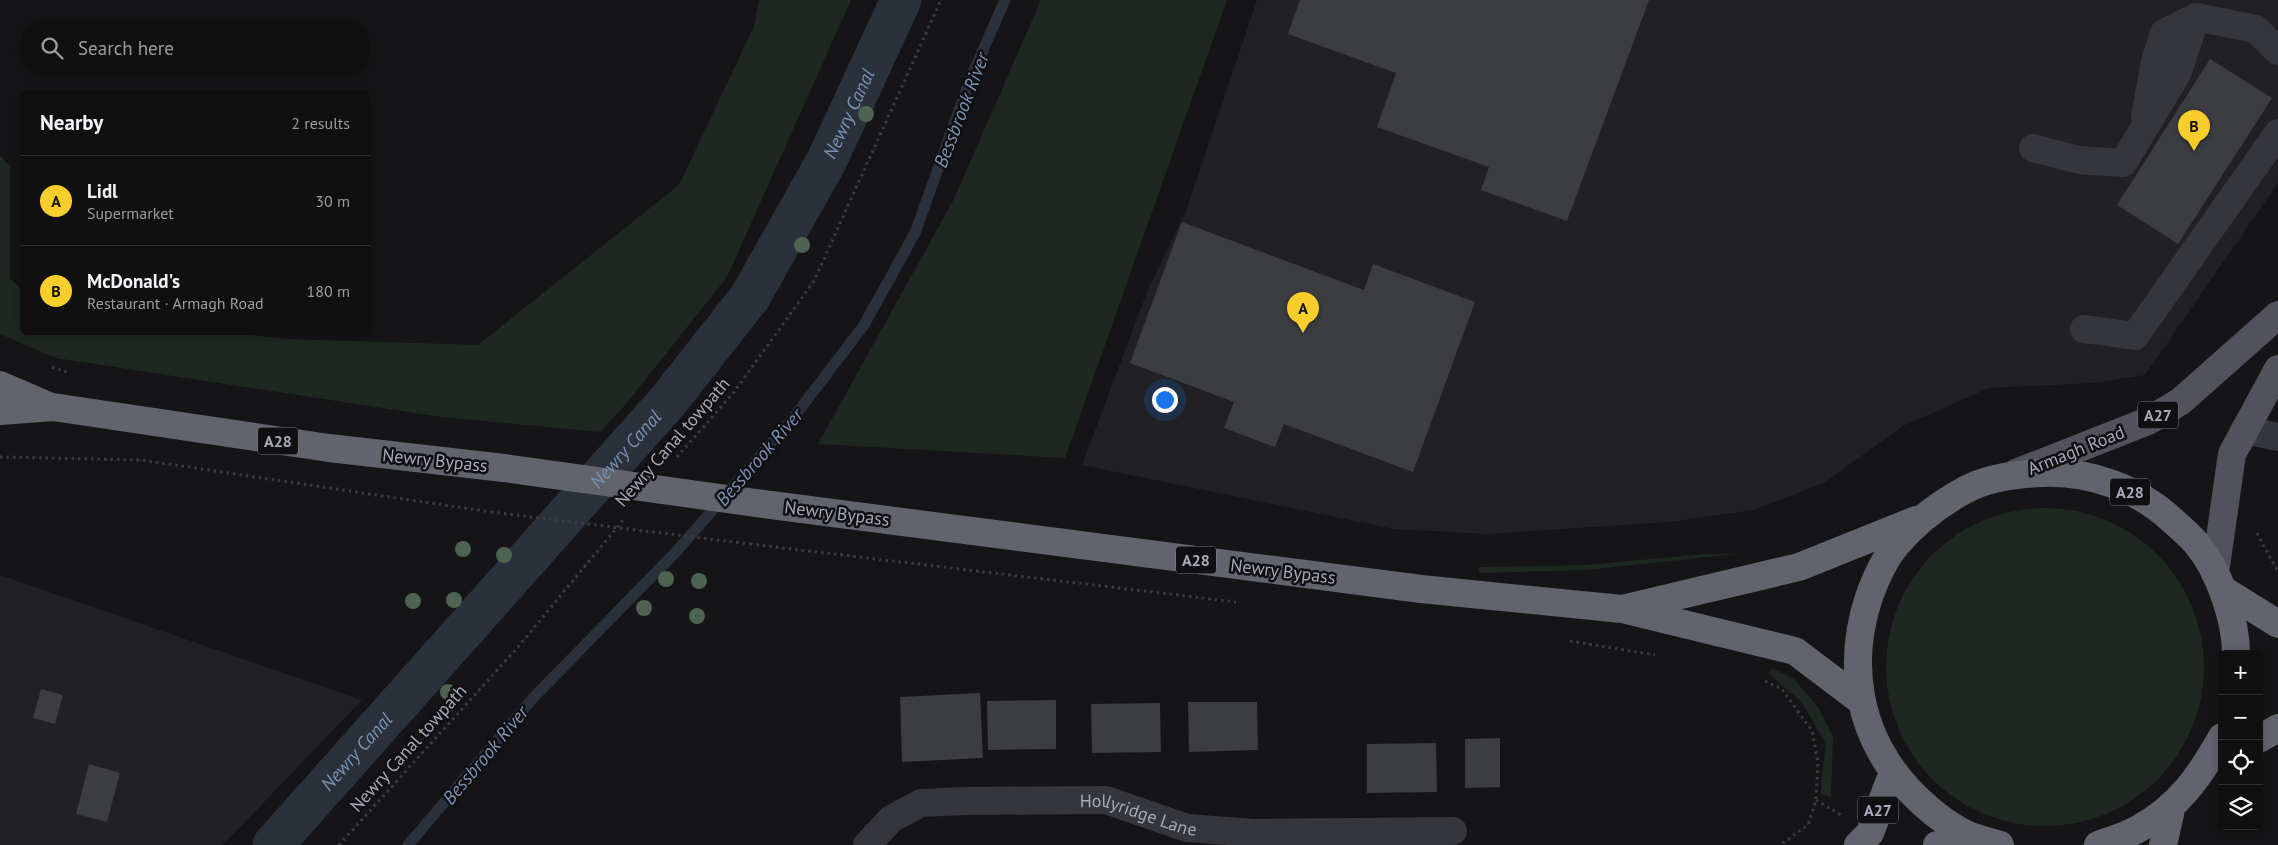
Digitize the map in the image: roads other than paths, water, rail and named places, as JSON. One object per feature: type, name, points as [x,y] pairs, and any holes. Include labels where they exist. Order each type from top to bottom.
[{"type":"highway","points":[[0,385],[53,407]]},
{"type":"highway","points":[[0,411],[53,407]]},
{"type":"highway","name":"Newry Bypass","points":[[53,407],[329,448],[504,468],[771,505],[1421,589],[1449,590],[1480,596],[1622,609]]},
{"type":"highway","name":"A28","points":[[2000,845],[1968,835],[1926,808],[1893,772],[1873,738],[1861,701],[1857,661],[1864,614],[1874,582],[1895,547],[1923,517],[1966,489],[2014,474],[2066,472],[2116,484],[2160,509],[2197,544],[2219,581],[2236,640],[2236,650]]},
{"type":"highway","points":[[1622,609],[1799,567],[1923,517]]},
{"type":"highway","points":[[2219,581],[2278,624]]},
{"type":"highway","points":[[1622,609],[1795,651],[1861,701]]},
{"type":"highway","points":[[2263,737],[2278,728]]},
{"type":"highway","points":[[2098,845],[2138,829],[2172,805],[2212,767],[2221,740]]},
{"type":"highway","name":"A27","points":[[1858,845],[1870,833],[1893,772]]},
{"type":"highway","points":[[2164,845],[2172,805]]},
{"type":"highway","points":[[1937,845],[1968,835]]},
{"type":"main road","name":"Armagh Road","points":[[2014,474],[2148,420],[2181,401],[2278,315]]},
{"type":"main road","points":[[2219,581],[2232,454],[2278,369]]},
{"type":"street","points":[[2033,148],[2079,160],[2123,163],[2142,133],[2155,62],[2164,33],[2196,17],[2256,29],[2278,52]]},
{"type":"street","points":[[2084,329],[2135,336],[2278,133]]},
{"type":"street","points":[[2244,430],[2278,436]]},
{"type":"street","name":"Hollyridge Lane","points":[[867,845],[891,819],[921,803],[964,801],[1106,800],[1187,828],[1254,834],[1453,831]]},
{"type":"waterway","name":"Newry Canal","points":[[273,845],[668,401],[750,297],[827,160],[901,0]]},
{"type":"waterway","name":"Bessbrook River","points":[[408,845],[534,697],[675,553],[794,417],[864,325],[915,233],[969,82],[1005,0]]},
{"type":"place","name":"McDonald's","points":[[2194,151]]},
{"type":"place","name":"Lidl","points":[[1303,333]]}]
